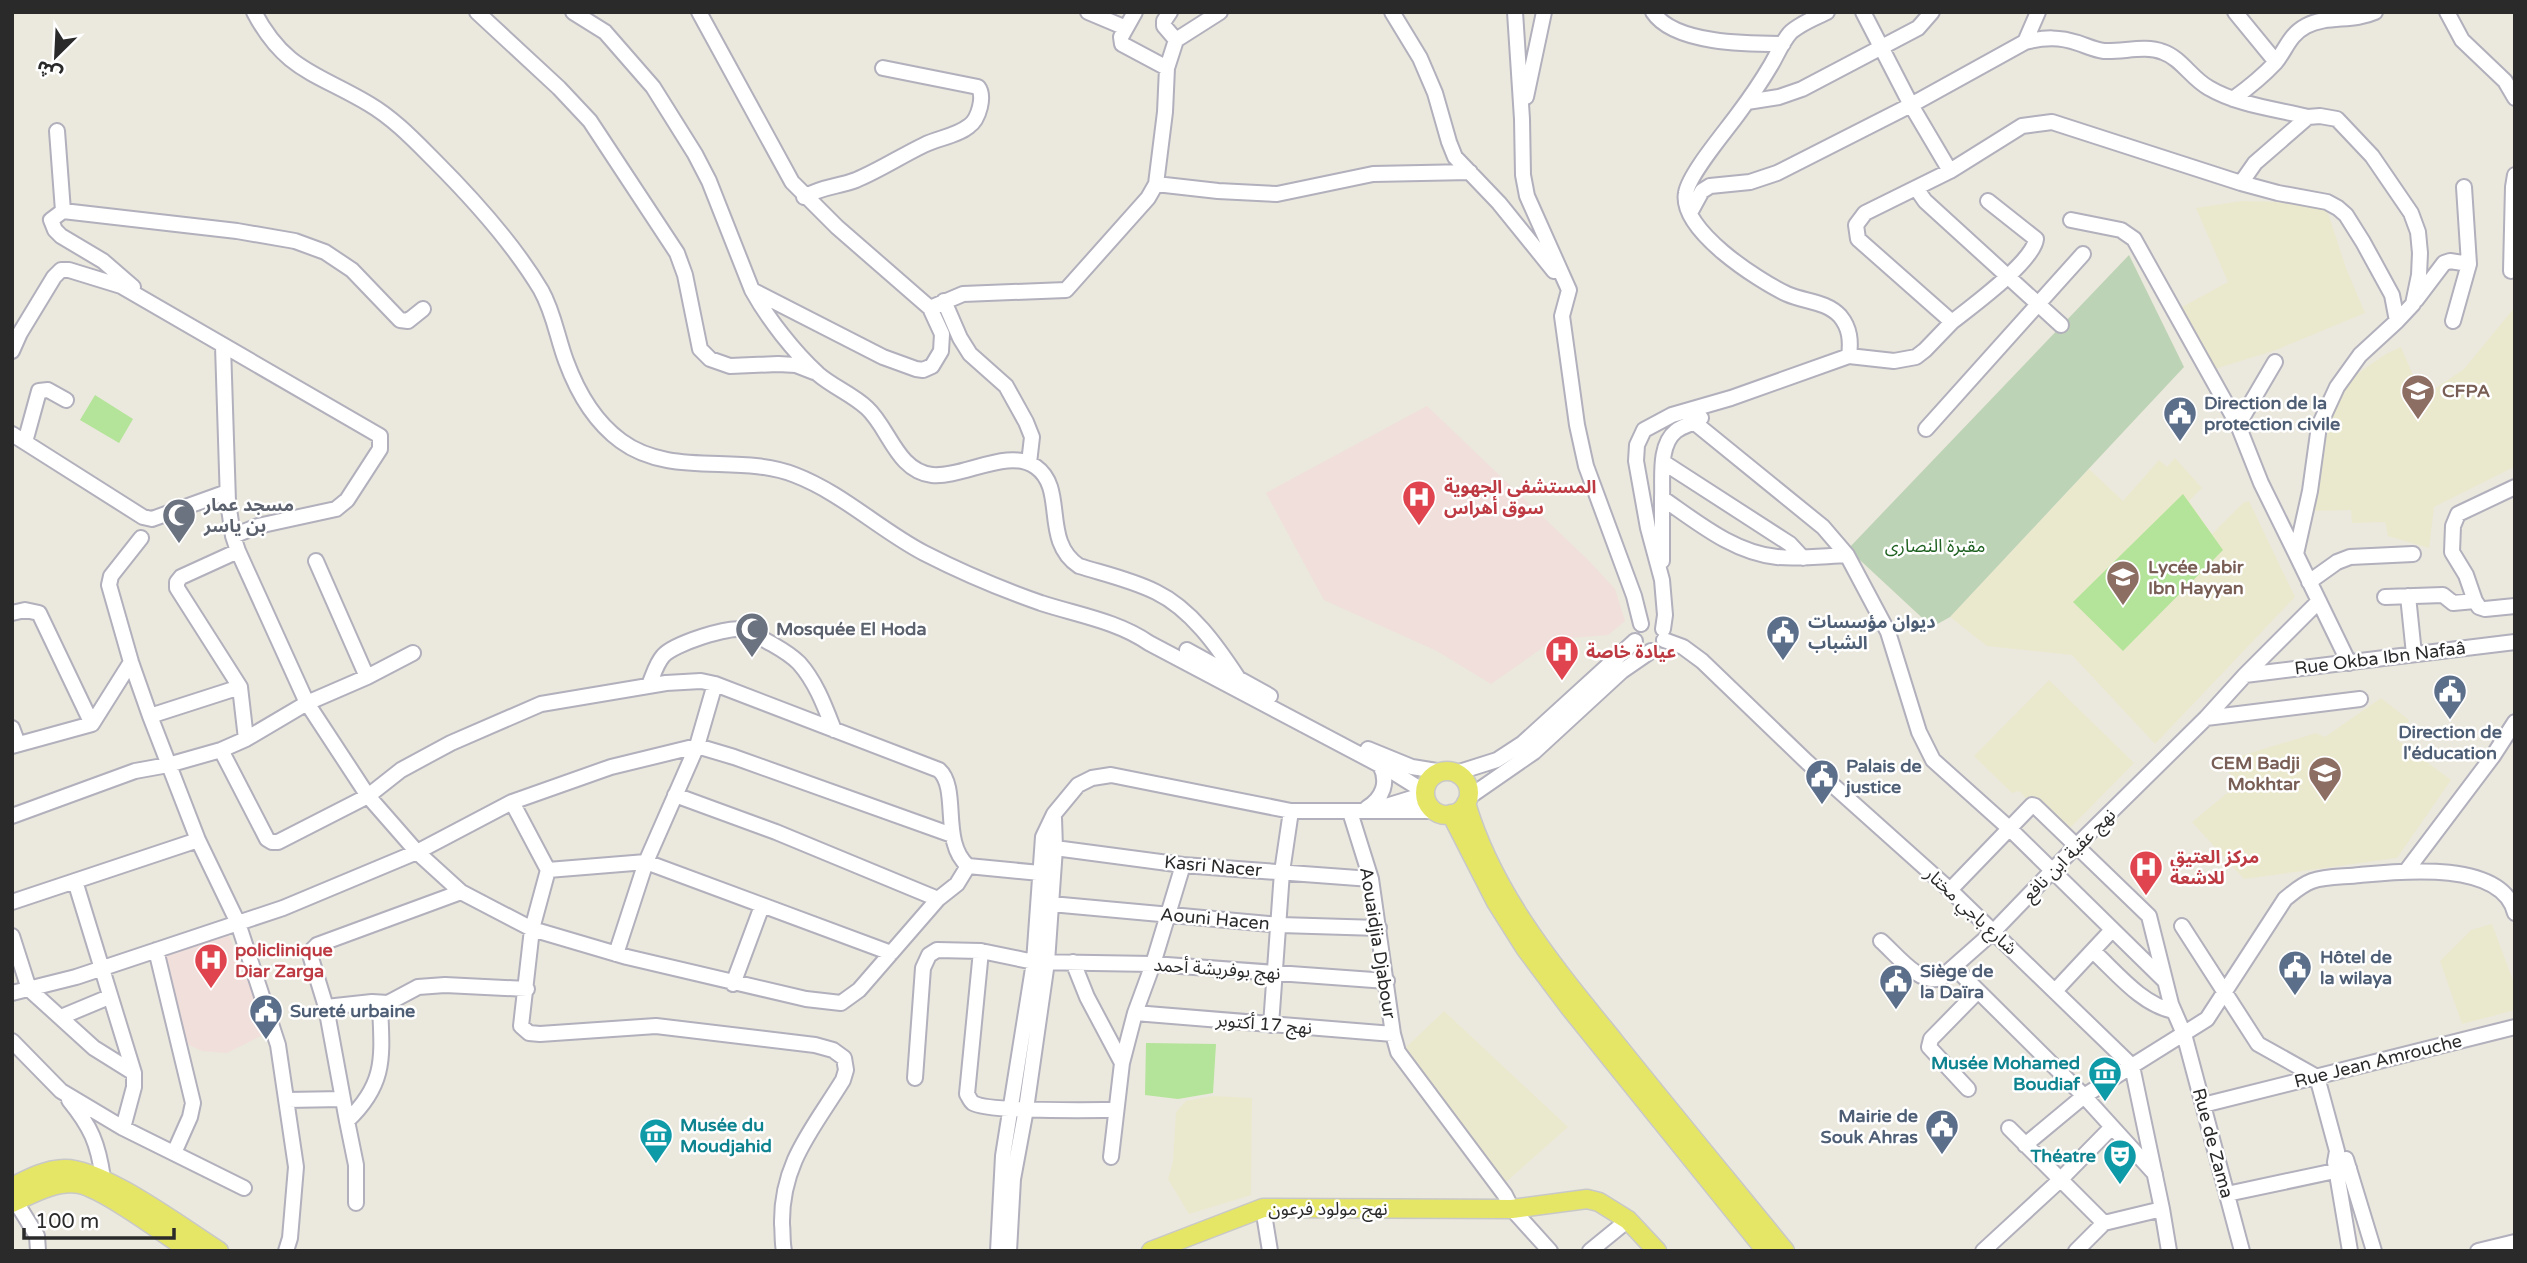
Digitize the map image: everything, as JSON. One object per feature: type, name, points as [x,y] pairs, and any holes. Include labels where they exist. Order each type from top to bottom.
[{"type":"main road","points":[[1468,800],[1457,813],[1443,813],[1430,807],[1425,793],[1431,779],[1450,773],[1465,781],[1478,838],[1493,872],[1538,944],[1786,1251]]},
{"type":"main road","points":[[1443,813],[1532,958],[1766,1251]]},
{"type":"main road","points":[[13,1197],[38,1174],[65,1168],[86,1171],[103,1178],[219,1251]]},
{"type":"main road","points":[[13,1197],[47,1187],[79,1184],[100,1194],[190,1251]]},
{"type":"main road","name":"نهج مولود فرعون","points":[[1151,1251],[1263,1208],[1512,1209],[1587,1199],[1599,1202],[1628,1220],[1657,1251]]},
{"type":"street","points":[[254,12],[262,28],[283,54],[306,71],[369,104],[393,121],[436,162],[493,226],[524,263],[542,292],[554,318],[578,390],[597,418],[621,441],[649,455],[671,461],[755,465],[796,475],[833,494],[896,537],[934,558],[1006,590],[1103,620],[1138,634],[1171,642],[1425,793]]},
{"type":"street","points":[[477,12],[559,88],[590,121],[677,253],[685,275],[700,349],[710,359],[730,366],[787,365],[818,374]]},
{"type":"street","points":[[573,12],[605,32]]},
{"type":"street","points":[[588,12],[653,87],[709,181],[752,290],[769,320],[818,374],[868,409],[903,459],[916,471],[936,475],[1009,461],[1029,463],[1041,471],[1048,483],[1059,544],[1071,560],[1079,566],[1141,585],[1171,601],[1213,643],[1237,682],[1369,749],[1412,767],[1450,773],[1483,766],[1516,749],[1635,641],[1636,631],[1641,624],[1656,622],[1664,634]]},
{"type":"street","points":[[699,12],[792,182],[804,197],[930,308],[941,328],[942,345],[935,363],[923,370],[883,357],[752,290]]},
{"type":"street","points":[[1088,12],[1126,28]]},
{"type":"street","points":[[1135,12],[1121,37],[1123,46],[1167,68]]},
{"type":"street","points":[[1170,12],[1164,26],[1177,40]]},
{"type":"street","points":[[930,308],[963,294],[1066,290],[1148,198],[1156,184],[1166,113],[1167,68],[1177,40],[1220,12]]},
{"type":"street","points":[[1392,12],[1420,58],[1435,93],[1455,157],[1499,202],[1569,290]]},
{"type":"street","points":[[1515,12],[1523,175],[1527,196],[1569,290],[1562,316],[1577,425],[1586,466],[1634,596],[1641,624]]},
{"type":"street","points":[[1522,119],[1544,12]]},
{"type":"street","points":[[1654,12],[1670,27],[1683,33],[1735,43],[1783,44]]},
{"type":"street","points":[[1827,12],[1791,33],[1688,187],[1685,196],[1690,213],[1703,232],[1736,264],[1765,283],[1801,299],[1829,306],[1839,315],[1847,326],[1850,338],[1849,356]]},
{"type":"street","points":[[1863,12],[1911,105],[1950,171]]},
{"type":"street","points":[[1747,102],[1779,97],[1802,89],[1918,28],[1932,12]]},
{"type":"street","points":[[2025,41],[2038,12]]},
{"type":"street","points":[[2235,12],[2276,62]]},
{"type":"street","points":[[2233,99],[2276,62],[2289,39],[2303,27],[2320,20],[2375,12]]},
{"type":"street","points":[[2447,12],[2462,40],[2505,81],[2515,98]]},
{"type":"street","points":[[1690,213],[1702,191],[1710,186],[1750,182],[1777,173],[1911,105],[2025,41],[2042,37],[2059,38],[2099,51],[2114,52],[2151,48],[2166,52],[2193,78],[2233,99],[2308,117],[2337,119],[2372,156],[2411,213],[2418,232],[2420,253],[2420,275],[2413,304]]},
{"type":"street","points":[[804,197],[821,188],[853,181],[924,145],[966,128],[974,121],[981,97],[978,87],[883,68]]},
{"type":"street","points":[[2241,183],[2255,163],[2308,117]]},
{"type":"street","points":[[1952,322],[1858,239],[1856,225],[1865,213],[1950,171],[2022,126],[2052,122],[2241,183],[2327,202],[2338,208],[2346,215],[2363,242],[2392,295],[2397,321]]},
{"type":"street","points":[[57,131],[63,211]]},
{"type":"street","points":[[1156,184],[1277,194],[1373,174],[1470,172]]},
{"type":"street","points":[[2511,271],[2512,187],[2515,175]]},
{"type":"street","points":[[2453,321],[2469,264],[2463,187]]},
{"type":"street","points":[[1916,188],[1925,201],[2061,324]]},
{"type":"street","points":[[1468,800],[1534,752],[1622,671],[1659,648],[1664,634],[1665,615],[1662,580],[1663,462],[1670,438],[1676,431],[1695,423],[1717,403],[1849,356],[1894,361],[1916,357],[2033,250],[2036,239],[1988,201]]},
{"type":"street","points":[[149,302],[103,261],[61,236],[51,220],[63,211],[237,231],[296,241],[325,252],[352,270],[400,320],[408,321],[423,309]]},
{"type":"street","points":[[2071,220],[2120,230],[2134,239],[2238,425],[2261,483],[2349,663]]},
{"type":"street","points":[[1926,429],[2083,254]]},
{"type":"street","points":[[2296,554],[2310,491],[2319,426],[2337,387],[2360,355],[2413,304],[2444,263],[2450,261],[2469,264]]},
{"type":"street","points":[[12,351],[54,276],[61,270],[69,270],[110,281],[380,436],[380,449],[347,500],[335,509],[258,526],[233,536]]},
{"type":"street","points":[[944,301],[970,354],[1006,386],[1026,422],[1032,437],[1029,463]]},
{"type":"street","points":[[223,346],[227,492],[233,536],[238,551],[307,703],[368,796],[417,852],[461,892],[532,929],[616,954],[733,984],[820,1002],[841,1003],[859,990],[938,900],[957,884],[968,866]]},
{"type":"street","points":[[2238,425],[2275,362]]},
{"type":"street","points":[[25,442],[39,391],[48,390],[66,400]]},
{"type":"street","points":[[1662,580],[1640,489],[1636,460],[1640,437],[1644,430],[1661,420],[1731,398]]},
{"type":"street","points":[[1695,423],[1823,527],[1847,555],[1888,632],[1919,732],[1933,760],[2010,830],[2165,981]]},
{"type":"street","points":[[12,434],[143,517],[152,519],[227,492]]},
{"type":"street","points":[[1663,462],[1790,544],[1803,558]]},
{"type":"street","points":[[2515,487],[2465,509],[2455,519],[2452,533],[2452,552],[2466,575],[2474,601],[2485,610],[2515,606]]},
{"type":"street","points":[[1662,498],[1716,535],[1754,552],[1775,557],[1803,558],[1847,555]]},
{"type":"street","points":[[141,538],[111,576],[109,585],[131,662],[168,765],[198,840],[238,923],[278,1045],[296,1167],[290,1238],[286,1251]]},
{"type":"street","points":[[238,551],[181,578],[177,582],[177,588],[240,687],[246,739]]},
{"type":"street","points":[[2309,582],[2337,562],[2350,557],[2413,554]]},
{"type":"street","points":[[316,561],[367,677]]},
{"type":"street","points":[[2385,597],[2443,595],[2453,603],[2474,601]]},
{"type":"street","points":[[2408,596],[2414,654]]},
{"type":"street","name":"نهج عقبة ابن نافع","points":[[1881,941],[1919,975],[1930,979],[1941,978],[1993,932],[2319,601]]},
{"type":"street","points":[[12,613],[24,610],[38,613],[92,723]]},
{"type":"street","points":[[649,685],[660,658],[680,643],[741,628],[769,642],[799,663],[823,701],[834,730]]},
{"type":"street","name":"شارع باجي مختار","points":[[1664,634],[1702,661],[1807,762],[1950,890],[2132,1066]]},
{"type":"street","points":[[1635,641],[1642,649],[1651,651]]},
{"type":"street","name":"Rue Okba Ibn Nafaâ","points":[[2245,676],[2515,642]]},
{"type":"street","points":[[12,816],[135,771],[221,750],[246,739],[307,703],[413,653]]},
{"type":"street","points":[[12,728],[15,745],[92,723],[131,662]]},
{"type":"street","points":[[221,750],[267,839],[278,842],[368,796],[401,770],[451,743],[541,704],[649,685],[701,681],[715,684],[942,772],[946,780],[952,835],[960,859],[968,866],[1040,873]]},
{"type":"street","points":[[616,954],[646,862],[697,746],[715,684]]},
{"type":"street","points":[[150,716],[240,687]]},
{"type":"street","points":[[2206,718],[2360,699]]},
{"type":"street","points":[[2407,870],[2493,756],[2515,722]]},
{"type":"street","points":[[12,993],[100,969],[284,908],[417,852],[512,802],[611,767],[697,746],[952,835]]},
{"type":"street","points":[[1360,811],[1370,806],[1381,794],[1385,779],[1380,765]]},
{"type":"street","points":[[1040,962],[1040,873],[1044,837],[1054,814],[1078,785],[1092,778],[1111,775],[1291,811],[1443,813]]},
{"type":"street","points":[[1360,811],[1425,793]]},
{"type":"street","points":[[675,795],[776,832],[938,900]]},
{"type":"street","points":[[512,802],[548,870],[532,929],[521,1026],[531,1034],[656,1026],[815,1045],[833,1050],[844,1058],[846,1070],[843,1080],[794,1158],[785,1184],[782,1199],[784,1251]]},
{"type":"street","name":"Rue de Zama","points":[[2010,830],[2032,805],[2035,806],[2149,916],[2173,1011],[2184,1034],[2242,1251]]},
{"type":"street","points":[[1271,1025],[1282,872],[1291,811]]},
{"type":"street","name":"Aouaidjia Djabour","points":[[1360,811],[1387,981],[1392,1034]]},
{"type":"street","points":[[1009,1251],[1019,1109],[1051,904],[1055,848],[1054,814]]},
{"type":"street","points":[[1950,890],[2010,830]]},
{"type":"street","points":[[12,902],[198,840]]},
{"type":"street","name":"Kasri Nacer","points":[[1055,848],[1183,865],[1371,879]]},
{"type":"street","points":[[548,870],[646,862],[891,953]]},
{"type":"street","points":[[1111,1157],[1122,1063],[1135,1013],[1183,865]]},
{"type":"street","points":[[2025,1145],[2084,1096],[2207,1020],[2285,899],[2299,887],[2314,880],[2407,870],[2452,874],[2489,884],[2505,894],[2515,913]]},
{"type":"street","points":[[75,881],[134,1073],[134,1087],[123,1128]]},
{"type":"street","points":[[356,1203],[356,1165],[326,1007],[311,958],[312,951],[317,945],[461,892]]},
{"type":"street","name":"Aouni Hacen","points":[[1051,904],[1280,925],[1379,928]]},
{"type":"street","points":[[733,984],[762,906]]},
{"type":"street","points":[[2182,926],[2258,1044],[2317,1077],[2337,1151],[2346,1159],[2343,1169],[2350,1251]]},
{"type":"street","points":[[2055,991],[2112,930]]},
{"type":"street","points":[[12,936],[29,989],[94,1048],[134,1073]]},
{"type":"street","points":[[156,950],[193,1103],[190,1117],[174,1153]]},
{"type":"street","name":"نهج بوفريشة أحمد","points":[[915,1078],[922,978],[926,959],[937,950],[981,951],[1040,962],[1153,964],[1387,981]]},
{"type":"street","points":[[981,951],[967,1094],[973,1103],[1019,1109],[1115,1110]]},
{"type":"street","points":[[2093,951],[2147,1000],[2160,1008],[2173,1011]]},
{"type":"street","points":[[1073,962],[1087,997],[1122,1063]]},
{"type":"street","points":[[1954,967],[2084,1096],[2156,1175]]},
{"type":"street","points":[[326,1007],[388,1003],[418,987],[445,985],[527,989]]},
{"type":"street","points":[[1968,1089],[1928,1047],[1931,1039],[1978,991]]},
{"type":"street","points":[[61,1017],[110,997]]},
{"type":"street","points":[[347,1121],[362,1106],[378,1075],[382,1058],[380,1004]]},
{"type":"street","name":"نهج 17 أكتوبر","points":[[1135,1013],[1392,1034]]},
{"type":"street","name":"Rue Jean Amrouche","points":[[2203,1105],[2514,1032]]},
{"type":"street","points":[[1392,1034],[1398,1052],[1505,1195],[1512,1209],[1550,1251]]},
{"type":"street","points":[[12,1041],[61,1090],[91,1129],[100,1153],[103,1178]]},
{"type":"street","points":[[2132,1066],[2156,1175],[2169,1251]]},
{"type":"street","points":[[61,1090],[123,1128],[244,1188]]},
{"type":"street","points":[[286,1100],[343,1099]]},
{"type":"street","points":[[998,1251],[1003,1156],[1019,1109]]},
{"type":"street","points":[[2009,1128],[2104,1223]]},
{"type":"street","points":[[1983,1251],[2060,1180],[2111,1128]]},
{"type":"street","points":[[2227,1194],[2343,1169]]},
{"type":"street","points":[[2343,1169],[2374,1251]]},
{"type":"street","points":[[13,1197],[37,1236],[38,1251]]},
{"type":"street","points":[[1263,1208],[1270,1251]]},
{"type":"street","points":[[2076,1251],[2104,1223],[2162,1209]]},
{"type":"street","points":[[1590,1251],[1628,1220]]},
{"type":"street","points":[[2478,1251],[2514,1244]]},
{"type":"shaded area","points":[[2242,201],[2279,202],[2327,210],[2346,268],[2365,313],[2276,350],[2202,373],[2173,312],[2228,282],[2196,208]]},
{"type":"shaded area","name":"CFPA","points":[[2515,307],[2514,467],[2434,507],[2429,548],[2388,536],[2385,522],[2352,523],[2351,510],[2313,511],[2311,485],[2302,485],[2307,450],[2335,389],[2386,354],[2401,347],[2413,375],[2430,392],[2464,369]]},
{"type":"shaded area","name":"المستشفى الجهوية سوق أهراس","points":[[1427,406],[1615,589],[1625,621],[1608,635],[1555,639],[1491,684],[1437,651],[1324,600],[1266,493]]},
{"type":"shaded area","name":"Lycée Jabir Ibn Hayyan","points":[[2175,458],[2202,488],[2189,501],[2212,534],[2243,503],[2249,501],[2295,597],[2155,744],[2072,655],[1987,646],[1950,617],[2089,469],[2123,501],[2159,460],[2167,467]]},
{"type":"shaded area","points":[[2049,680],[2134,763],[2063,835],[2019,791],[2012,793],[1974,756]]},
{"type":"shaded area","name":"CEM Badji Mokhtar","points":[[2381,698],[2409,720],[2396,739],[2451,780],[2397,858],[2244,879],[2192,822],[2238,784],[2221,762],[2316,733],[2325,737]]},
{"type":"shaded area","points":[[2492,924],[2515,986],[2515,1010],[2462,1024],[2440,961],[2471,930]]},
{"type":"shaded area","name":"policlinique Diar Zarga","points":[[225,926],[269,1032],[227,1053],[202,1051],[187,1044],[157,947]]},
{"type":"shaded area","points":[[1444,1011],[1568,1127],[1505,1183],[1399,1054]]},
{"type":"shaded area","points":[[1213,1096],[1252,1098],[1251,1195],[1189,1214],[1168,1179],[1173,1162],[1176,1112],[1186,1101]]},
{"type":"green space","name":"مقبرة النصارى","points":[[2129,255],[2184,367],[1950,617],[1932,627],[1848,549]]},
{"type":"green space","points":[[95,395],[133,419],[119,443],[80,420]]},
{"type":"green space","points":[[2183,494],[2223,550],[2123,651],[2073,602]]},
{"type":"green space","points":[[1146,1043],[1216,1044],[1213,1093],[1178,1099],[1145,1095]]},
{"type":"place","name":"CFPA","points":[[2418,421]]},
{"type":"place","name":"Direction de la protection civile","points":[[2180,443]]},
{"type":"place","name":"المستشفى الجهوية سوق أهراس","points":[[1419,527]]},
{"type":"place","name":"مسجد عمار بن ياسر","points":[[179,545]]},
{"type":"place","name":"Lycée Jabir Ibn Hayyan","points":[[2123,607]]},
{"type":"place","name":"Mosquée El Hoda","points":[[752,659]]},
{"type":"place","name":"ديوان مؤسسات الشباب","points":[[1783,662]]},
{"type":"place","name":"عيادة خاصة","points":[[1562,682]]},
{"type":"place","name":"Direction de l'éducation","points":[[2450,721]]},
{"type":"place","name":"CEM Badji Mokhtar","points":[[2325,803]]},
{"type":"place","name":"Palais de justice","points":[[1822,806]]},
{"type":"place","name":"مركز العتيق للاشعة","points":[[2146,897]]},
{"type":"place","name":"policlinique Diar Zarga","points":[[211,990]]},
{"type":"place","name":"Hôtel de la wilaya","points":[[2295,997]]},
{"type":"place","name":"Siège de la Daïra","points":[[1896,1011]]},
{"type":"place","name":"Sureté urbaine","points":[[266,1041]]},
{"type":"place","name":"Musée Mohamed Boudiaf","points":[[2105,1103]]},
{"type":"place","name":"Mairie de Souk Ahras","points":[[1942,1156]]},
{"type":"place","name":"Musée du Moudjahid","points":[[656,1165]]},
{"type":"place","name":"Théatre","points":[[2120,1186]]}]
